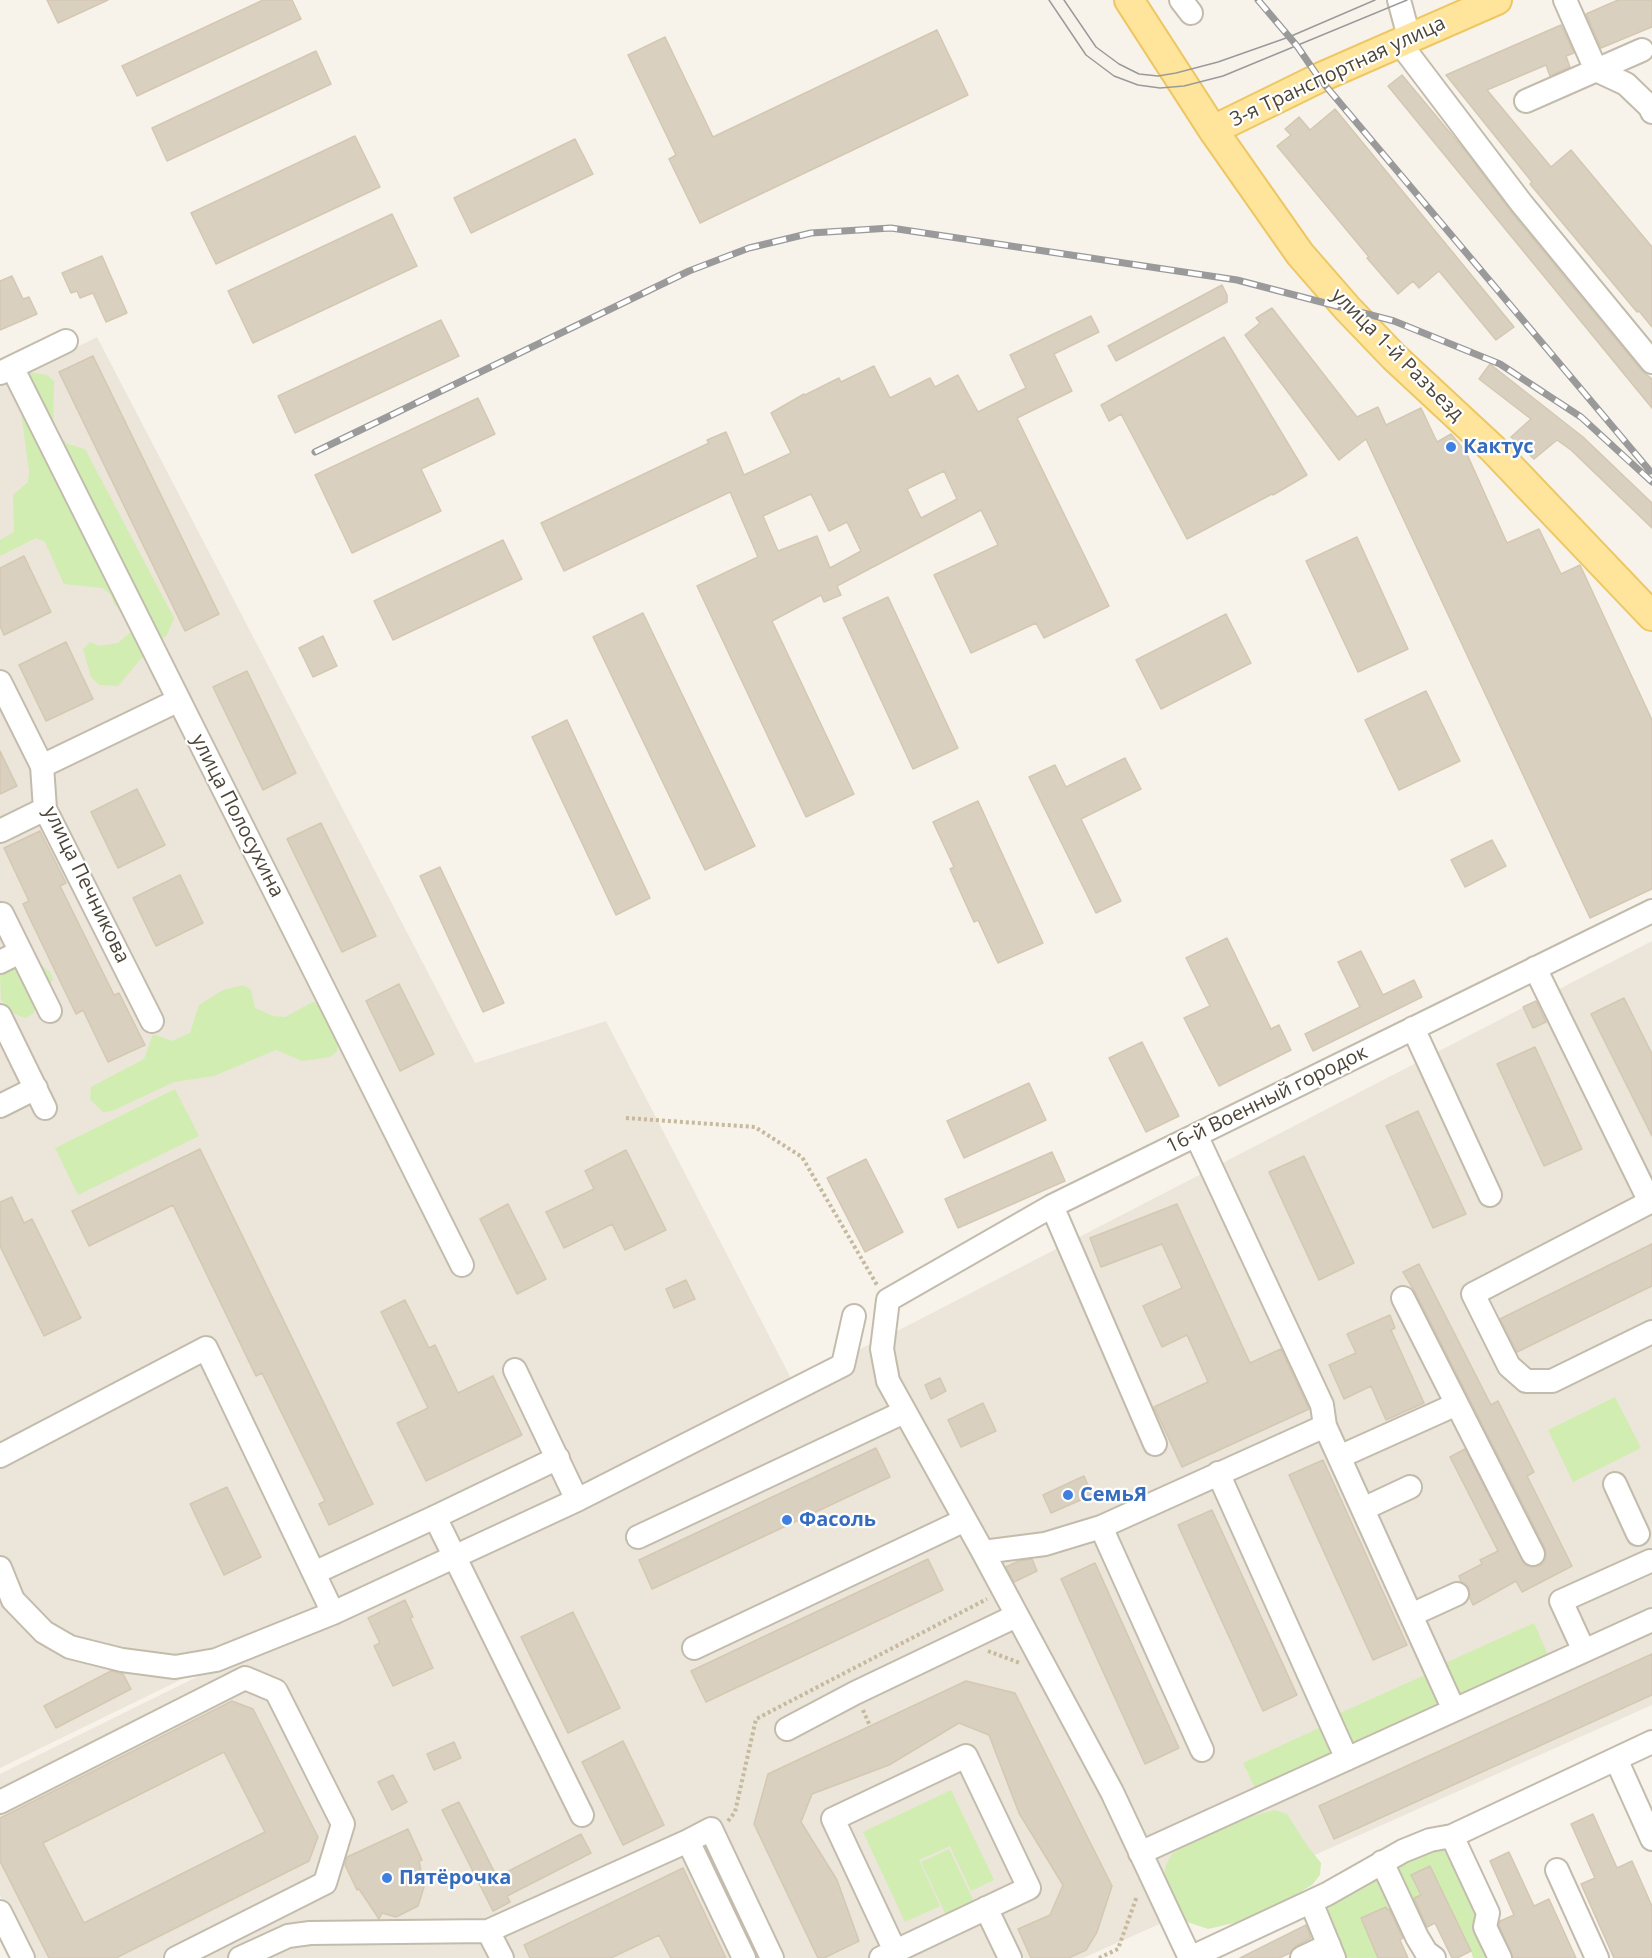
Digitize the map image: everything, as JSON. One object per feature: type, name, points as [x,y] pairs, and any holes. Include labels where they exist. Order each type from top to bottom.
[{"type":"main road","name":"улица 1-й Разъезд","points":[[1129,0],[1212,130],[1299,254],[1394,357],[1493,449],[1652,616]]},
{"type":"main road","name":"3-я Транспортная улица","points":[[1212,130],[1404,39],[1497,0]]},
{"type":"street","points":[[1400,0],[1404,39],[1522,204],[1652,362]]},
{"type":"street","points":[[1565,0],[1596,70],[1626,84],[1650,107],[1652,112]]},
{"type":"street","points":[[1526,101],[1642,50]]},
{"type":"street","points":[[6,370],[66,341]]},
{"type":"street","name":"улица Полосухина","points":[[6,370],[179,700],[462,1265]]},
{"type":"street","name":"улица Печникова","points":[[0,682],[42,766],[45,808],[152,1021]]},
{"type":"street","points":[[42,766],[179,700]]},
{"type":"street","points":[[0,831],[45,808]]},
{"type":"street","name":"16-й Военный городок","points":[[888,1300],[1052,1206],[1652,911]]},
{"type":"street","points":[[2,914],[50,1011]]},
{"type":"street","points":[[0,962],[20,952]]},
{"type":"street","points":[[1535,968],[1650,1202],[1473,1294],[1509,1366],[1526,1381],[1552,1382],[1652,1332]]},
{"type":"street","points":[[0,1016],[40,1098],[0,1106]]},
{"type":"street","points":[[1413,1028],[1490,1195]]},
{"type":"street","points":[[1196,1136],[1322,1405],[1325,1426],[1454,1710]]},
{"type":"street","points":[[1052,1206],[1155,1444]]},
{"type":"street","points":[[1403,1298],[1533,1554]]},
{"type":"street","points":[[888,1300],[882,1349],[888,1381],[1112,1792],[1190,1958],[1311,1902],[1382,1862],[1430,1840],[1452,1836],[1652,1742]]},
{"type":"street","points":[[0,1568],[13,1600],[44,1632],[70,1647],[132,1662],[175,1668],[216,1660],[333,1613],[577,1500],[843,1365],[854,1316]]},
{"type":"street","points":[[0,1456],[206,1348],[333,1613]]},
{"type":"street","points":[[515,1370],[577,1500]]},
{"type":"street","points":[[1339,1457],[1457,1404]]},
{"type":"street","points":[[638,1537],[904,1412]]},
{"type":"street","points":[[983,1552],[1045,1544],[1101,1527],[1325,1426]]},
{"type":"street","points":[[314,1573],[435,1518],[558,1458]]},
{"type":"street","points":[[1218,1473],[1347,1759]]},
{"type":"street","points":[[1584,1651],[1562,1601],[1651,1563],[1645,1530],[1615,1484]]},
{"type":"street","points":[[1363,1509],[1410,1487]]},
{"type":"street","points":[[435,1518],[582,1815]]},
{"type":"street","points":[[694,1648],[965,1520]]},
{"type":"street","points":[[1101,1527],[1202,1750]]},
{"type":"street","points":[[1411,1615],[1457,1594]]},
{"type":"street","points":[[787,1729],[855,1693],[1016,1616]]},
{"type":"street","points":[[1140,1853],[1652,1620]]},
{"type":"street","points":[[0,1802],[245,1677],[276,1691],[343,1824],[325,1882],[176,1958]]},
{"type":"street","points":[[966,1756],[1029,1888],[888,1954],[833,1819],[966,1756]]},
{"type":"street","points":[[1616,1759],[1652,1839]]},
{"type":"street","points":[[240,1958],[288,1936],[310,1933],[488,1931],[711,1829],[772,1958]]},
{"type":"street","points":[[1452,1836],[1488,1913],[1485,1926],[1500,1958]]},
{"type":"street","points":[[688,1841],[744,1958]]},
{"type":"street","points":[[1382,1862],[1417,1937],[1426,1952],[1434,1958]]},
{"type":"street","points":[[1557,1870],[1597,1958]]},
{"type":"street","points":[[1302,1958],[1332,1952],[1311,1902]]},
{"type":"street","points":[[986,1908],[1010,1958]]},
{"type":"street","points":[[0,1912],[24,1958]]},
{"type":"street","points":[[488,1931],[502,1958]]},
{"type":"path","points":[[626,1118],[755,1127],[802,1157],[868,1272],[888,1300]]},
{"type":"path","points":[[962,1642],[1028,1665]]},
{"type":"path","points":[[1099,1958],[1119,1949],[1137,1897],[1132,1887]]},
{"type":"shaded area","points":[[97,337],[475,1063],[606,1021],[793,1382],[907,1326],[1652,941],[1652,1705],[1083,1958],[32,1958],[0,1896],[0,1774],[604,1476],[563,1493],[0,1768],[0,386]]},
{"type":"green space","points":[[29,372],[47,375],[54,381],[53,431],[68,444],[85,449],[174,618],[167,635],[151,647],[118,686],[99,685],[91,677],[83,649],[90,642],[99,646],[118,643],[131,632],[135,624],[114,604],[111,595],[103,588],[64,584],[45,542],[36,538],[0,556],[0,540],[14,532],[13,495],[28,482],[29,471],[17,382],[20,374]]},
{"type":"green space","points":[[42,966],[50,972],[53,980],[40,994],[33,1014],[25,1018],[15,1014],[1,1000],[0,975],[6,967]]},
{"type":"green space","points":[[243,985],[251,990],[255,1008],[273,1016],[285,1017],[313,1002],[322,1004],[338,1031],[337,1051],[330,1057],[302,1061],[276,1050],[214,1076],[174,1082],[112,1111],[103,1112],[90,1099],[91,1087],[144,1059],[153,1034],[172,1041],[190,1033],[199,1005],[223,990]]},
{"type":"green space","points":[[175,1089],[199,1136],[78,1195],[55,1148]]},
{"type":"green space","points":[[1615,1397],[1641,1448],[1573,1482],[1548,1430]]},
{"type":"green space","points":[[1534,1623],[1548,1655],[1460,1695],[1445,1663]]},
{"type":"green space","points":[[1427,1674],[1441,1703],[1352,1744],[1338,1714]]},
{"type":"green space","points":[[1319,1728],[1330,1753],[1255,1788],[1243,1763]]},
{"type":"green space","points":[[951,1790],[994,1880],[971,1891],[950,1846],[919,1860],[940,1906],[905,1922],[863,1832]]},
{"type":"green space","points":[[1275,1810],[1287,1814],[1321,1863],[1320,1875],[1312,1885],[1279,1905],[1234,1923],[1208,1929],[1184,1921],[1164,1876],[1166,1865],[1172,1854],[1216,1826]]},
{"type":"green space","points":[[1449,1843],[1493,1958],[1473,1958],[1471,1951],[1452,1958],[1435,1923],[1425,1928],[1415,1909],[1391,1918],[1408,1958],[1344,1958],[1328,1921],[1327,1908],[1380,1870]]},
{"type":"green space","points":[[949,1849],[975,1904],[947,1917],[921,1862]]},
{"type":"building","points":[[47,0],[108,0],[58,23]]},
{"type":"building","points":[[263,0],[292,0],[301,19],[137,96],[122,66]]},
{"type":"building","points":[[1618,0],[1652,0],[1652,27],[1601,48],[1586,14]]},
{"type":"building","points":[[1561,25],[1574,53],[1566,56],[1570,67],[1550,76],[1546,65],[1487,90],[1551,167],[1571,150],[1652,247],[1652,327],[1530,184],[1532,182],[1446,75]]},
{"type":"building","points":[[937,30],[968,95],[700,223],[669,159],[676,155],[628,55],[665,37],[713,137]]},
{"type":"building","points":[[316,51],[331,84],[167,161],[152,128]]},
{"type":"building","points":[[1402,75],[1466,152],[1512,213],[1642,371],[1652,379],[1652,408],[1388,86]]},
{"type":"building","points":[[1335,109],[1514,327],[1496,340],[1439,271],[1419,288],[1413,281],[1398,294],[1367,258],[1369,257],[1277,146],[1291,135],[1285,129],[1299,117],[1310,130]]},
{"type":"building","points":[[355,136],[380,187],[216,264],[191,213]]},
{"type":"building","points":[[575,139],[593,174],[471,233],[454,198]]},
{"type":"building","points":[[392,214],[417,266],[253,343],[228,291]]},
{"type":"building","points":[[102,256],[127,313],[106,322],[93,293],[80,298],[77,291],[71,293],[62,273]]},
{"type":"building","points":[[12,276],[23,299],[29,297],[37,314],[0,330],[0,281]]},
{"type":"building","points":[[1222,285],[1227,295],[1227,302],[1116,361],[1108,346]]},
{"type":"building","points":[[1272,308],[1357,417],[1378,407],[1386,425],[1421,408],[1437,442],[1451,434],[1466,452],[1507,543],[1539,529],[1561,574],[1580,565],[1652,720],[1652,889],[1590,918],[1366,439],[1339,460],[1245,335],[1260,323],[1256,318]]},
{"type":"building","points":[[1091,316],[1099,332],[1054,354],[1072,391],[1017,418],[1109,606],[1044,638],[1036,623],[971,653],[934,575],[998,545],[981,510],[837,586],[841,595],[824,602],[821,595],[772,621],[854,794],[806,817],[697,586],[758,557],[730,492],[564,571],[541,523],[709,443],[707,440],[726,432],[744,475],[791,453],[771,413],[839,378],[841,382],[874,366],[890,398],[930,378],[935,387],[958,375],[978,412],[1026,388],[1010,355]],"holes":[[[944,471],[957,499],[921,518],[907,489]],[[811,494],[829,531],[847,522],[861,551],[830,568],[817,536],[778,551],[763,516]]]},
{"type":"building","points":[[441,320],[459,356],[295,433],[278,396]]},
{"type":"building","points":[[1224,337],[1307,475],[1187,539],[1121,414],[1109,421],[1101,405]]},
{"type":"building","points":[[93,356],[219,614],[185,631],[59,372]]},
{"type":"building","points":[[1490,364],[1583,437],[1652,503],[1652,528],[1571,450],[1557,440],[1534,459],[1511,437],[1531,419],[1479,379]]},
{"type":"building","points":[[478,398],[495,434],[421,469],[441,511],[352,553],[315,475]]},
{"type":"building","points":[[1357,537],[1408,649],[1358,672],[1306,561]]},
{"type":"building","points":[[503,540],[522,579],[393,640],[374,601]]},
{"type":"building","points":[[24,556],[51,612],[4,635],[0,626],[0,568]]},
{"type":"building","points":[[888,597],[958,748],[913,769],[843,618]]},
{"type":"building","points":[[643,613],[755,846],[705,870],[593,637]]},
{"type":"building","points":[[1226,614],[1251,663],[1161,709],[1136,660]]},
{"type":"building","points":[[323,636],[337,666],[313,677],[299,648]]},
{"type":"building","points":[[66,642],[93,699],[46,721],[19,665]]},
{"type":"building","points":[[247,671],[296,773],[263,790],[213,687]]},
{"type":"building","points":[[1426,691],[1460,761],[1399,790],[1365,720]]},
{"type":"building","points":[[567,720],[650,898],[616,915],[532,737]]},
{"type":"building","points":[[0,751],[17,786],[0,794]]},
{"type":"building","points":[[1125,758],[1141,789],[1081,819],[1121,901],[1096,913],[1029,777],[1055,765],[1066,787]]},
{"type":"building","points":[[137,789],[165,845],[118,868],[91,812]]},
{"type":"building","points":[[978,801],[1043,943],[998,963],[978,920],[974,922],[950,869],[954,867],[933,822]]},
{"type":"building","points":[[321,823],[376,936],[342,952],[287,839]]},
{"type":"building","points":[[40,831],[66,883],[60,886],[114,995],[119,993],[145,1045],[108,1062],[83,1010],[76,1014],[23,904],[29,901],[4,848]]},
{"type":"building","points":[[1492,840],[1506,866],[1465,887],[1451,860]]},
{"type":"building","points":[[440,867],[504,1003],[483,1012],[420,876]]},
{"type":"building","points":[[180,875],[203,923],[156,946],[133,898]]},
{"type":"building","points":[[1227,938],[1271,1029],[1279,1025],[1291,1050],[1219,1086],[1184,1018],[1210,1006],[1186,958]]},
{"type":"building","points":[[1361,951],[1383,995],[1414,980],[1422,997],[1313,1051],[1305,1034],[1360,1007],[1338,962]]},
{"type":"building","points":[[399,984],[434,1054],[400,1071],[366,1001]]},
{"type":"building","points":[[1624,998],[1652,1054],[1652,1136],[1591,1014]]},
{"type":"building","points":[[1536,1001],[1546,1022],[1533,1028],[1523,1007]]},
{"type":"building","points":[[1142,1042],[1179,1116],[1146,1132],[1109,1058]]},
{"type":"building","points":[[1535,1047],[1582,1149],[1544,1166],[1497,1064]]},
{"type":"building","points":[[1029,1083],[1046,1120],[964,1158],[947,1121]]},
{"type":"building","points":[[1418,1111],[1466,1214],[1433,1228],[1386,1126]]},
{"type":"building","points":[[200,1149],[373,1504],[329,1525],[319,1504],[325,1501],[262,1373],[256,1376],[173,1205],[89,1246],[72,1211]]},
{"type":"building","points":[[626,1150],[666,1230],[625,1250],[612,1224],[564,1248],[546,1212],[594,1189],[585,1171]]},
{"type":"building","points":[[1052,1152],[1065,1181],[958,1228],[945,1199]]},
{"type":"building","points":[[1304,1156],[1354,1263],[1319,1280],[1269,1172]]},
{"type":"building","points":[[866,1159],[903,1232],[865,1252],[827,1178]]},
{"type":"building","points":[[12,1197],[24,1223],[32,1219],[81,1318],[44,1336],[0,1246],[0,1202]]},
{"type":"building","points":[[508,1204],[546,1279],[517,1294],[480,1219]]},
{"type":"building","points":[[1177,1204],[1250,1363],[1281,1349],[1309,1409],[1182,1467],[1154,1407],[1208,1382],[1187,1335],[1162,1347],[1143,1306],[1182,1288],[1162,1244],[1101,1267],[1090,1238]]},
{"type":"building","points":[[1652,1244],[1652,1286],[1517,1352],[1500,1319]]},
{"type":"building","points":[[1419,1264],[1491,1405],[1498,1401],[1534,1472],[1527,1476],[1572,1566],[1522,1592],[1516,1581],[1473,1605],[1469,1588],[1461,1582],[1459,1576],[1482,1564],[1480,1560],[1498,1551],[1450,1457],[1465,1449],[1525,1565],[1540,1566],[1545,1561],[1546,1554],[1545,1548],[1403,1272]]},
{"type":"building","points":[[686,1280],[695,1299],[674,1308],[666,1289]]},
{"type":"building","points":[[405,1300],[429,1348],[435,1345],[458,1393],[493,1376],[522,1435],[426,1481],[397,1423],[428,1408],[381,1312]]},
{"type":"building","points":[[1390,1315],[1395,1328],[1391,1330],[1424,1403],[1386,1420],[1371,1386],[1344,1399],[1329,1365],[1356,1353],[1347,1334]]},
{"type":"building","points":[[940,1378],[946,1391],[931,1399],[925,1385]]},
{"type":"building","points":[[983,1403],[996,1431],[961,1447],[948,1420]]},
{"type":"building","points":[[876,1448],[890,1477],[652,1589],[639,1560]]},
{"type":"building","points":[[1323,1460],[1407,1645],[1373,1660],[1289,1475]]},
{"type":"building","name":"СемьЯ","points":[[1084,1476],[1092,1495],[1051,1513],[1043,1495]]},
{"type":"building","points":[[227,1487],[261,1557],[224,1575],[190,1504]]},
{"type":"building","points":[[1212,1510],[1297,1695],[1263,1711],[1178,1525]]},
{"type":"building","points":[[928,1559],[943,1590],[706,1702],[691,1671]]},
{"type":"building","points":[[1032,1559],[1037,1571],[1014,1582],[1006,1567],[1019,1561]]},
{"type":"building","points":[[1095,1563],[1179,1748],[1145,1764],[1061,1579]]},
{"type":"building","points":[[405,1600],[413,1617],[410,1618],[433,1668],[393,1686],[374,1646],[380,1643],[368,1618]]},
{"type":"building","points":[[573,1612],[620,1708],[568,1733],[521,1637]]},
{"type":"building","points":[[1652,1654],[1652,1695],[1334,1839],[1319,1806]]},
{"type":"building","points":[[111,1671],[123,1674],[131,1689],[56,1728],[44,1706]]},
{"type":"building","points":[[966,1681],[1015,1693],[1112,1886],[1097,1932],[1086,1950],[1069,1958],[1031,1958],[1018,1929],[1050,1915],[1063,1885],[1019,1813],[989,1735],[959,1723],[889,1765],[812,1794],[801,1822],[837,1880],[859,1941],[824,1958],[818,1958],[754,1824],[768,1774]]},
{"type":"building","points":[[232,1701],[253,1709],[318,1837],[309,1861],[116,1958],[49,1958],[0,1861],[0,1818]],"holes":[[[224,1752],[265,1832],[84,1923],[43,1843]]]},
{"type":"building","points":[[623,1741],[664,1825],[623,1845],[582,1762]]},
{"type":"building","points":[[454,1742],[461,1758],[434,1770],[427,1754]]},
{"type":"building","points":[[393,1775],[407,1802],[392,1810],[378,1782]]},
{"type":"building","points":[[459,1802],[497,1877],[581,1834],[591,1853],[507,1896],[510,1902],[493,1911],[442,1810]]},
{"type":"building","points":[[1593,1814],[1617,1868],[1632,1861],[1652,1906],[1652,1958],[1614,1958],[1581,1884],[1595,1878],[1571,1824]]},
{"type":"building","name":"Пятёрочка","points":[[408,1829],[422,1860],[419,1861],[424,1887],[418,1906],[396,1917],[382,1913],[379,1919],[359,1889],[357,1890],[345,1865],[347,1857]]},
{"type":"building","points":[[1509,1852],[1534,1906],[1549,1899],[1576,1958],[1513,1958],[1499,1925],[1500,1921],[1514,1915],[1490,1861]]},
{"type":"building","points":[[1430,1866],[1471,1951],[1457,1958],[1452,1958],[1435,1923],[1427,1927],[1414,1898],[1421,1895],[1411,1875]]},
{"type":"building","points":[[683,1868],[726,1958],[671,1958],[659,1935],[611,1958],[530,1958],[524,1945]]},
{"type":"building","points":[[1386,1907],[1403,1938],[1400,1940],[1408,1958],[1378,1958],[1361,1918]]},
{"type":"building","points":[[1306,1925],[1311,1938],[1296,1946],[1290,1953],[1279,1958],[1240,1958]]},
{"type":"tram line","points":[[1049,0],[1086,55],[1114,76],[1138,85],[1160,88],[1184,86],[1223,76],[1407,0]]},
{"type":"tram line","points":[[1064,0],[1096,47],[1119,64],[1139,74],[1158,76],[1218,62],[1289,37],[1375,0]]},
{"type":"railway","points":[[1258,0],[1297,46],[1319,78],[1650,471]]},
{"type":"railway","points":[[315,452],[689,271],[749,248],[811,233],[891,228],[1237,280],[1394,321],[1500,364],[1581,417],[1652,482]]},
{"type":"place","name":"Кактус","points":[[1451,447]]},
{"type":"place","name":"СемьЯ","points":[[1068,1495]]},
{"type":"place","name":"Фасоль","points":[[787,1520]]},
{"type":"place","name":"Пятёрочка","points":[[387,1878]]}]
